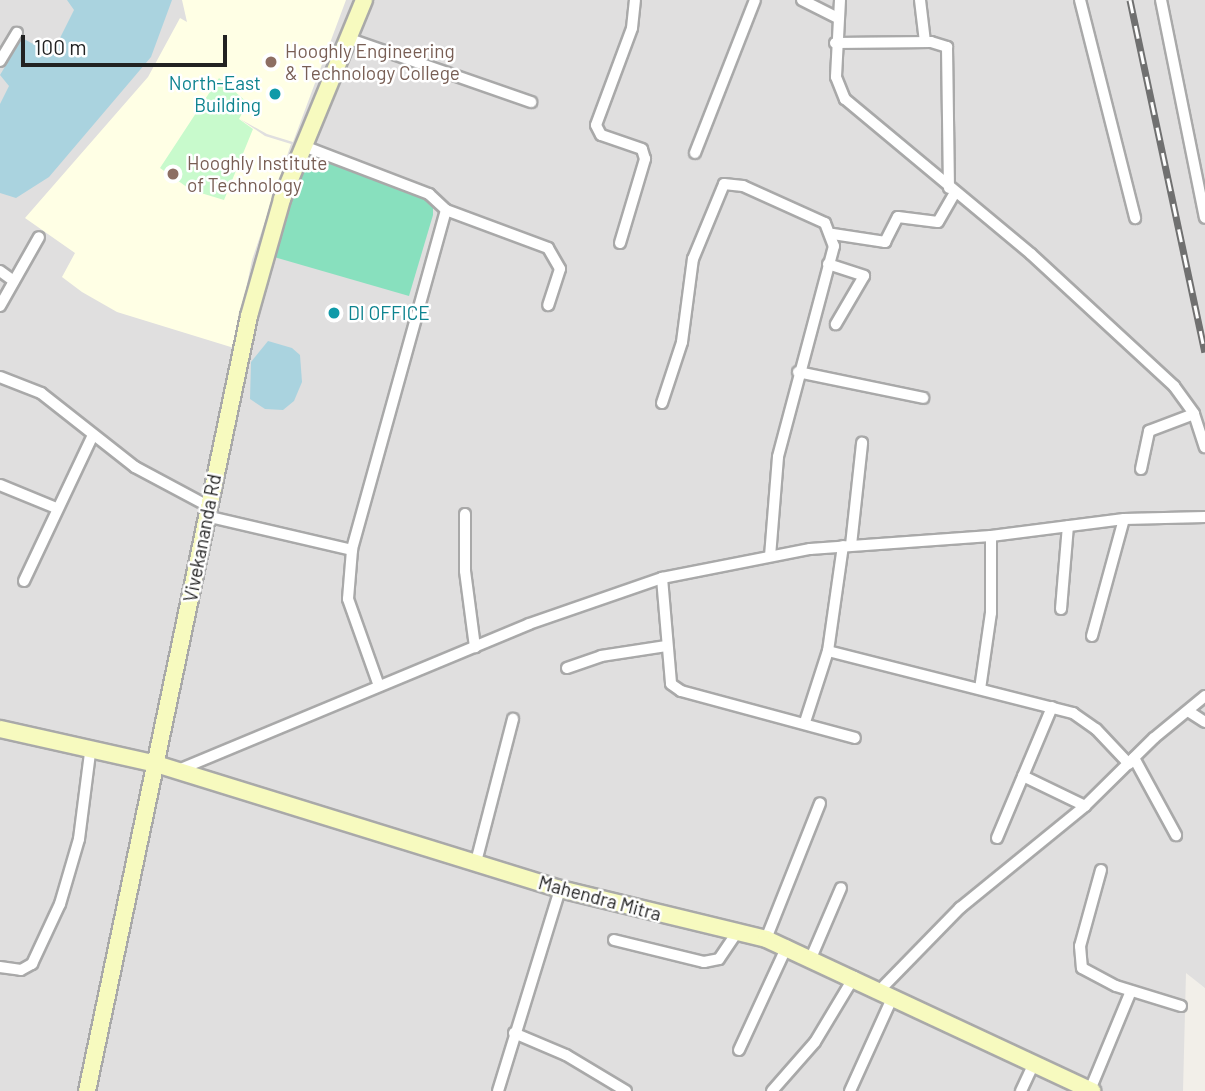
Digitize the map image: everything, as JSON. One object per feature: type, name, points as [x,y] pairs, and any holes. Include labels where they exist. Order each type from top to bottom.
[{"type":"main road","name":"Vivekananda Rd","points":[[87,1091],[207,511],[267,248],[364,0]]},
{"type":"main road","name":"Mahendra Mitra","points":[[0,729],[90,753],[156,764],[560,889],[766,939],[853,977],[1033,1065],[1091,1090]]},
{"type":"street","points":[[620,243],[645,159],[642,149],[601,135],[596,125],[632,28],[635,0]]},
{"type":"street","points":[[695,153],[755,0]]},
{"type":"street","points":[[802,0],[838,18]]},
{"type":"street","points":[[840,0],[835,43],[835,77],[845,99],[1031,254],[1174,386],[1194,414],[1205,447]]},
{"type":"street","points":[[920,0],[925,42]]},
{"type":"street","points":[[1080,0],[1135,218]]},
{"type":"street","points":[[1161,0],[1205,218]]},
{"type":"street","points":[[0,61],[17,33]]},
{"type":"street","points":[[350,39],[531,102]]},
{"type":"street","points":[[832,234],[885,242],[898,217],[938,222],[952,190],[949,56],[941,43],[835,43]]},
{"type":"street","points":[[306,147],[429,194],[446,210],[548,248],[560,269],[548,305]]},
{"type":"street","points":[[662,402],[682,342],[692,259],[724,184],[743,186],[825,223],[832,234],[828,264],[797,372],[774,479],[770,556]]},
{"type":"street","points":[[379,686],[348,598],[352,550],[446,210]]},
{"type":"street","points":[[0,306],[39,237]]},
{"type":"street","points":[[828,264],[864,276],[836,324]]},
{"type":"street","points":[[0,271],[14,281]]},
{"type":"street","points":[[797,372],[923,398]]},
{"type":"street","points":[[0,377],[41,393],[135,467],[207,511],[352,550]]},
{"type":"street","points":[[1141,469],[1149,431],[1194,414]]},
{"type":"street","points":[[24,582],[56,508],[93,435]]},
{"type":"street","points":[[805,722],[828,651],[862,443]]},
{"type":"street","points":[[0,485],[56,508]]},
{"type":"street","points":[[465,514],[465,571],[475,647]]},
{"type":"street","points":[[176,771],[475,647],[662,578],[770,556],[847,545],[990,536],[1124,519],[1205,517]]},
{"type":"street","points":[[1092,636],[1124,519]]},
{"type":"street","points":[[1061,609],[1069,526]]},
{"type":"street","points":[[980,690],[991,613],[990,536]]},
{"type":"street","points":[[662,578],[671,684],[681,691],[805,722],[855,738]]},
{"type":"street","points":[[567,668],[601,656],[666,646]]},
{"type":"street","points":[[828,651],[1052,707],[1084,719],[1132,761],[1176,835]]},
{"type":"street","points":[[850,1091],[887,993],[960,908],[1084,806],[1205,696]]},
{"type":"street","points":[[997,838],[1052,707]]},
{"type":"street","points":[[1188,711],[1205,722]]},
{"type":"street","points":[[476,862],[513,719]]},
{"type":"street","points":[[0,967],[21,970],[32,964],[60,904],[79,839],[90,753]]},
{"type":"street","points":[[1023,776],[1084,806]]},
{"type":"street","points":[[766,939],[820,803]]},
{"type":"street","points":[[1101,870],[1079,961],[1088,974],[1181,1006]]},
{"type":"street","points":[[811,958],[841,888]]},
{"type":"street","points":[[498,1091],[560,889]]},
{"type":"street","points":[[614,940],[704,962],[719,959],[737,932]]},
{"type":"street","points":[[739,1051],[786,946]]},
{"type":"street","points":[[772,1091],[809,1050],[853,977]]},
{"type":"street","points":[[1091,1090],[1131,991]]},
{"type":"street","points":[[514,1033],[566,1055],[626,1091]]},
{"type":"street","points":[[1021,1091],[1033,1065]]},
{"type":"shaded area","points":[[0,0],[1205,0],[1205,988],[1186,973],[1183,1091],[0,1091]]},
{"type":"shaded area","name":"Hooghly Institute of Technology","points":[[182,0],[346,0],[293,142],[267,134],[240,119],[265,136],[291,144],[252,260],[234,348],[117,312],[82,292],[62,277],[75,253],[25,218],[148,77],[180,18],[187,22]]},
{"type":"green space","points":[[219,78],[248,103],[239,119],[253,129],[224,200],[191,190],[160,168]]},
{"type":"green space","points":[[308,151],[433,201],[433,215],[409,296],[274,257]]},
{"type":"water","points":[[67,0],[172,0],[151,57],[49,177],[16,198],[0,193],[0,104],[9,86],[0,75],[22,38],[37,46],[58,42],[74,10]]},
{"type":"water","points":[[268,341],[292,348],[300,355],[302,382],[294,401],[283,410],[265,409],[250,399],[251,362]]},
{"type":"railway","points":[[1130,0],[1205,352]]},
{"type":"place","name":"Hooghly Engineering & Technology College","points":[[271,62]]},
{"type":"place","name":"North-East Building","points":[[275,94]]},
{"type":"place","name":"Hooghly Institute of Technology","points":[[173,174]]},
{"type":"place","name":"DI OFFICE","points":[[334,313]]}]
